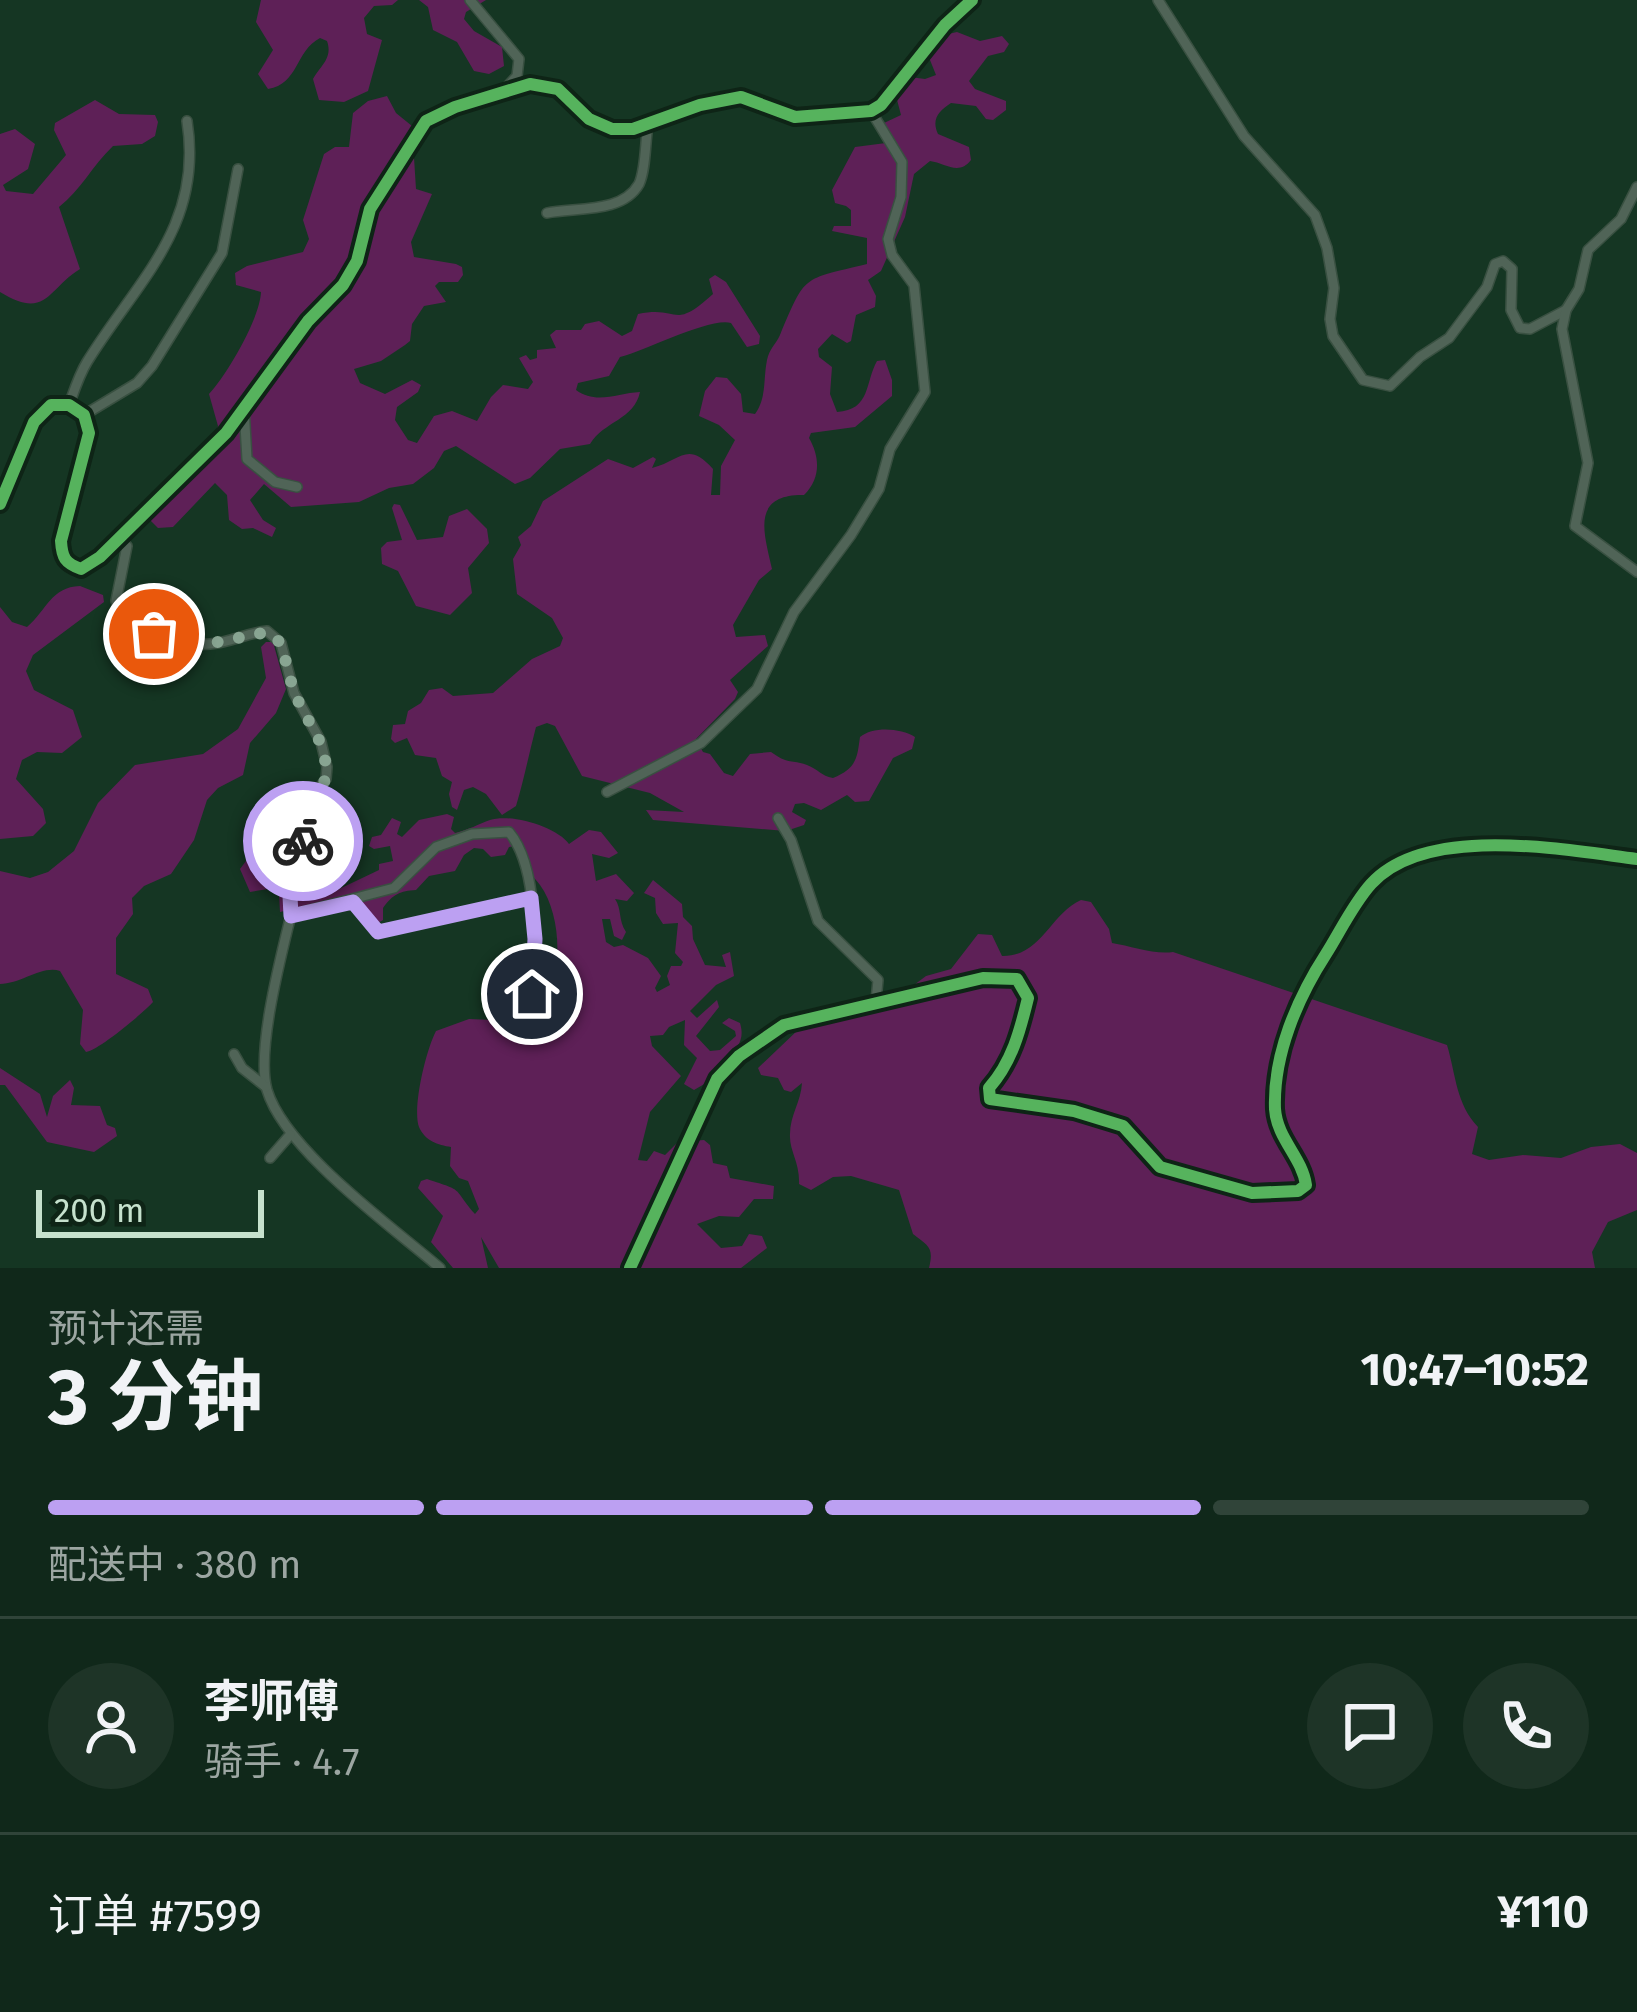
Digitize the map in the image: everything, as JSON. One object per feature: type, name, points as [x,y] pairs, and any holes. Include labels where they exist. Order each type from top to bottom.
[{"type":"street","points":[[470,0],[519,59],[517,76],[501,93]]},
{"type":"street","points":[[0,504],[34,422],[51,406],[68,405],[84,415],[89,433],[61,541],[68,564],[81,569],[166,496],[226,433],[308,321],[343,285],[357,261],[370,209],[426,121],[454,107],[530,84],[558,89],[590,119],[612,129],[648,125],[700,105],[741,97],[796,117],[871,111],[972,0]]},
{"type":"street","points":[[1162,1],[1244,136],[1315,215],[1334,288],[1333,336],[1363,380],[1390,386],[1449,338],[1486,287],[1495,264],[1503,261],[1512,269],[1511,310],[1520,328],[1531,329],[1566,310]]},
{"type":"street","points":[[607,792],[701,742],[757,688],[794,612],[851,536],[879,489],[890,449],[925,392],[914,285],[892,255],[888,239],[901,197],[902,162],[871,111]]},
{"type":"street","points":[[68,405],[88,359],[166,250],[178,221],[190,141],[187,121]]},
{"type":"street","points":[[547,213],[625,199],[640,183],[648,125]]},
{"type":"street","points":[[84,415],[136,383],[152,365],[222,253],[238,169]]},
{"type":"street","points":[[1637,187],[1621,219],[1588,250],[1579,290],[1566,310],[1562,329],[1588,464],[1575,526],[1637,572]]},
{"type":"street","points":[[244,408],[247,459],[275,482],[297,487]]},
{"type":"street","points":[[117,537],[128,546],[128,555],[116,601],[137,624],[166,639],[208,644],[267,632],[281,643],[294,693],[320,742],[327,767],[326,779],[305,807],[265,1057],[266,1087],[290,1136],[440,1268]]},
{"type":"street","points":[[778,818],[791,840],[818,921],[878,980],[876,1001]]},
{"type":"street","points":[[291,916],[394,888],[436,847],[494,830],[509,832],[517,841],[531,898],[532,994]]},
{"type":"street","points":[[630,1268],[717,1078],[740,1056],[784,1025],[983,978],[1017,979],[1028,998],[1014,1050],[1004,1072],[989,1088],[990,1099],[1074,1111],[1123,1126],[1160,1166],[1252,1192],[1298,1191],[1306,1185],[1305,1173],[1283,1139],[1275,1113],[1280,1058],[1306,985],[1372,882],[1413,858],[1495,842],[1637,859]]},
{"type":"street","points":[[353,902],[378,932],[531,898]]},
{"type":"street","points":[[234,1054],[242,1069],[266,1087]]},
{"type":"street","points":[[270,1158],[290,1136]]},
{"type":"shaded area","points":[[261,0],[398,0],[374,6],[364,18],[367,34],[382,40],[368,91],[344,102],[319,100],[313,79],[328,52],[327,41],[320,38],[286,81],[268,89],[258,74],[273,50],[256,22]]},
{"type":"shaded area","points":[[419,0],[486,0],[466,12],[464,19],[474,31],[502,47],[504,66],[489,74],[474,71],[457,42],[433,30],[428,7]]},
{"type":"shaded area","points":[[957,32],[980,41],[1002,36],[1009,44],[1004,52],[988,56],[969,81],[975,89],[1006,101],[1006,110],[993,120],[986,119],[976,106],[951,103],[940,112],[935,124],[938,134],[969,147],[971,160],[957,168],[930,161],[914,174],[905,217],[881,271],[868,280],[876,296],[875,307],[856,315],[851,341],[832,334],[818,349],[819,357],[832,367],[830,394],[837,412],[861,401],[877,361],[885,360],[892,396],[855,427],[811,433],[817,460],[814,482],[804,495],[787,497],[768,509],[765,531],[772,569],[759,580],[733,625],[736,637],[765,635],[768,646],[730,680],[738,692],[735,699],[696,739],[724,773],[733,776],[750,754],[771,752],[833,778],[854,762],[860,737],[879,730],[915,737],[912,749],[893,758],[869,801],[855,802],[847,795],[821,810],[795,804],[792,812],[806,820],[786,831],[653,820],[646,810],[684,812],[650,793],[582,776],[555,726],[547,723],[536,727],[516,806],[502,815],[486,794],[473,787],[464,790],[457,810],[452,807],[452,782],[442,776],[436,758],[415,755],[407,738],[395,743],[393,725],[405,724],[408,711],[429,690],[442,688],[453,696],[493,693],[532,659],[560,646],[563,638],[552,618],[517,594],[513,559],[521,545],[518,537],[531,526],[543,501],[608,459],[633,468],[653,457],[652,468],[690,454],[713,469],[711,495],[720,495],[721,466],[735,440],[719,425],[699,416],[705,391],[716,377],[727,378],[741,394],[743,412],[755,414],[763,395],[768,356],[802,290],[817,277],[867,264],[867,238],[832,231],[834,226],[851,226],[851,210],[835,203],[832,190],[855,147],[892,138],[884,123],[901,115],[896,96],[910,77],[936,75],[928,55],[944,35]]},
{"type":"shaded area","points":[[387,96],[396,113],[412,126],[416,189],[432,194],[411,242],[414,257],[456,264],[463,275],[458,282],[435,286],[446,302],[424,306],[412,324],[410,341],[381,361],[354,369],[360,383],[385,394],[412,380],[421,385],[397,407],[395,420],[408,440],[417,443],[434,416],[452,411],[477,421],[503,385],[528,389],[533,382],[519,358],[526,355],[530,360],[537,358],[537,350],[556,348],[550,335],[556,330],[581,330],[599,321],[622,336],[632,331],[638,314],[690,312],[713,294],[709,279],[715,275],[726,282],[760,336],[759,344],[747,347],[731,323],[721,322],[620,357],[609,376],[578,383],[576,390],[599,397],[640,392],[632,409],[590,444],[560,449],[530,478],[515,484],[456,446],[444,451],[434,468],[413,484],[389,488],[359,502],[291,507],[264,484],[250,500],[263,520],[276,528],[272,537],[229,520],[227,495],[215,483],[173,527],[158,528],[149,514],[213,439],[218,426],[209,394],[241,346],[259,303],[261,292],[236,285],[235,273],[303,252],[309,239],[303,220],[324,154],[335,147],[349,147],[353,113],[368,101]]},
{"type":"shaded area","points":[[95,100],[119,114],[155,115],[155,136],[142,144],[113,146],[59,207],[80,269],[46,299],[16,300],[0,292],[0,134],[15,129],[35,144],[28,169],[3,185],[6,191],[33,194],[66,155],[55,123]]},
{"type":"shaded area","points":[[394,504],[400,505],[417,540],[443,537],[449,516],[467,509],[487,529],[489,543],[468,568],[472,593],[450,615],[416,606],[398,571],[382,564],[381,548],[402,540]]},
{"type":"shaded area","points":[[80,586],[103,595],[104,602],[33,655],[26,671],[34,690],[73,710],[82,737],[62,753],[37,752],[22,760],[16,779],[43,809],[46,823],[33,836],[0,839],[0,607],[12,622],[27,627],[62,590]]},
{"type":"shaded area","points":[[273,642],[286,689],[276,713],[250,743],[243,775],[207,800],[194,840],[171,874],[144,886],[132,898],[133,914],[116,938],[116,974],[148,989],[153,1002],[86,1052],[80,1044],[83,1010],[60,971],[46,970],[0,984],[0,871],[30,878],[48,872],[74,851],[98,803],[135,765],[203,754],[238,729],[266,678],[261,647]]},
{"type":"shaded area","points":[[454,817],[451,829],[455,833],[499,818],[544,827],[569,844],[589,830],[601,832],[618,853],[609,858],[592,854],[596,881],[616,874],[634,893],[627,901],[615,899],[626,932],[622,940],[614,936],[610,919],[602,919],[606,942],[648,958],[661,976],[657,992],[670,985],[671,966],[683,962],[675,953],[678,923],[663,924],[655,898],[644,893],[653,880],[682,904],[683,917],[692,926],[705,965],[726,967],[722,955],[730,952],[734,976],[716,985],[690,1011],[697,1018],[717,1000],[719,1007],[696,1036],[710,1051],[720,1050],[736,1036],[722,1023],[729,1018],[740,1023],[740,1041],[713,1079],[694,1090],[684,1084],[697,1058],[684,1045],[685,1020],[663,1035],[650,1036],[652,1046],[681,1076],[650,1112],[638,1160],[647,1161],[654,1151],[665,1155],[678,1142],[704,1140],[710,1145],[713,1163],[727,1166],[730,1178],[774,1186],[773,1199],[754,1199],[739,1217],[719,1216],[697,1224],[721,1248],[742,1246],[749,1234],[762,1236],[767,1248],[741,1268],[499,1268],[481,1237],[488,1268],[453,1268],[431,1242],[443,1216],[418,1188],[421,1181],[453,1188],[475,1214],[479,1209],[468,1181],[450,1166],[451,1147],[432,1141],[419,1127],[419,1093],[428,1051],[436,1031],[469,1019],[493,1020],[526,1003],[546,999],[557,957],[556,926],[547,897],[522,866],[515,846],[505,855],[491,857],[474,848],[455,871],[429,876],[416,890],[394,896],[383,908],[383,920],[376,924],[355,895],[280,912],[279,894],[268,889],[250,892],[240,869],[246,861],[255,868],[280,857],[321,876],[335,891],[379,870],[379,864],[393,861],[390,846],[369,846],[392,818],[401,822],[397,834],[402,837],[419,820]]},
{"type":"shaded area","points":[[1081,900],[1091,902],[1109,929],[1112,943],[1173,952],[1447,1045],[1461,1099],[1478,1127],[1472,1154],[1489,1160],[1523,1155],[1561,1158],[1591,1147],[1620,1144],[1637,1153],[1637,1210],[1608,1222],[1592,1252],[1595,1268],[929,1268],[930,1252],[913,1234],[899,1190],[851,1176],[833,1177],[811,1190],[799,1184],[790,1134],[802,1083],[791,1092],[784,1090],[778,1078],[761,1075],[758,1068],[799,1029],[886,1006],[926,976],[951,969],[978,934],[992,935],[1002,956],[1026,950]]},
{"type":"shaded area","points":[[0,1068],[40,1094],[47,1117],[53,1096],[70,1080],[74,1088],[71,1105],[100,1106],[117,1136],[94,1152],[47,1142],[5,1085],[0,1085]]},
{"type":"cycle path","points":[[0,504],[34,422],[51,405],[69,405],[84,415],[89,433],[62,552],[81,569],[100,557],[226,433],[308,321],[343,285],[357,261],[370,209],[426,121],[530,84],[558,89],[589,119],[612,129],[633,129],[700,105],[741,97],[795,117],[871,111],[972,0]]},
{"type":"cycle path","points":[[630,1268],[717,1079],[739,1056],[784,1025],[983,978],[1017,979],[1028,998],[1009,1057],[989,1088],[990,1099],[1074,1111],[1123,1126],[1160,1167],[1252,1193],[1298,1191],[1306,1185],[1304,1175],[1280,1130],[1275,1109],[1278,1068],[1306,990],[1371,884],[1395,865],[1460,847],[1536,847],[1637,859]]},
{"type":"way so far","points":[[154,634],[208,644],[248,633],[276,636],[294,693],[320,742],[327,767],[326,779],[305,807],[303,841]]},
{"type":"route","points":[[303,841],[290,896],[291,916],[348,901],[378,932],[531,898],[532,994]]}]
